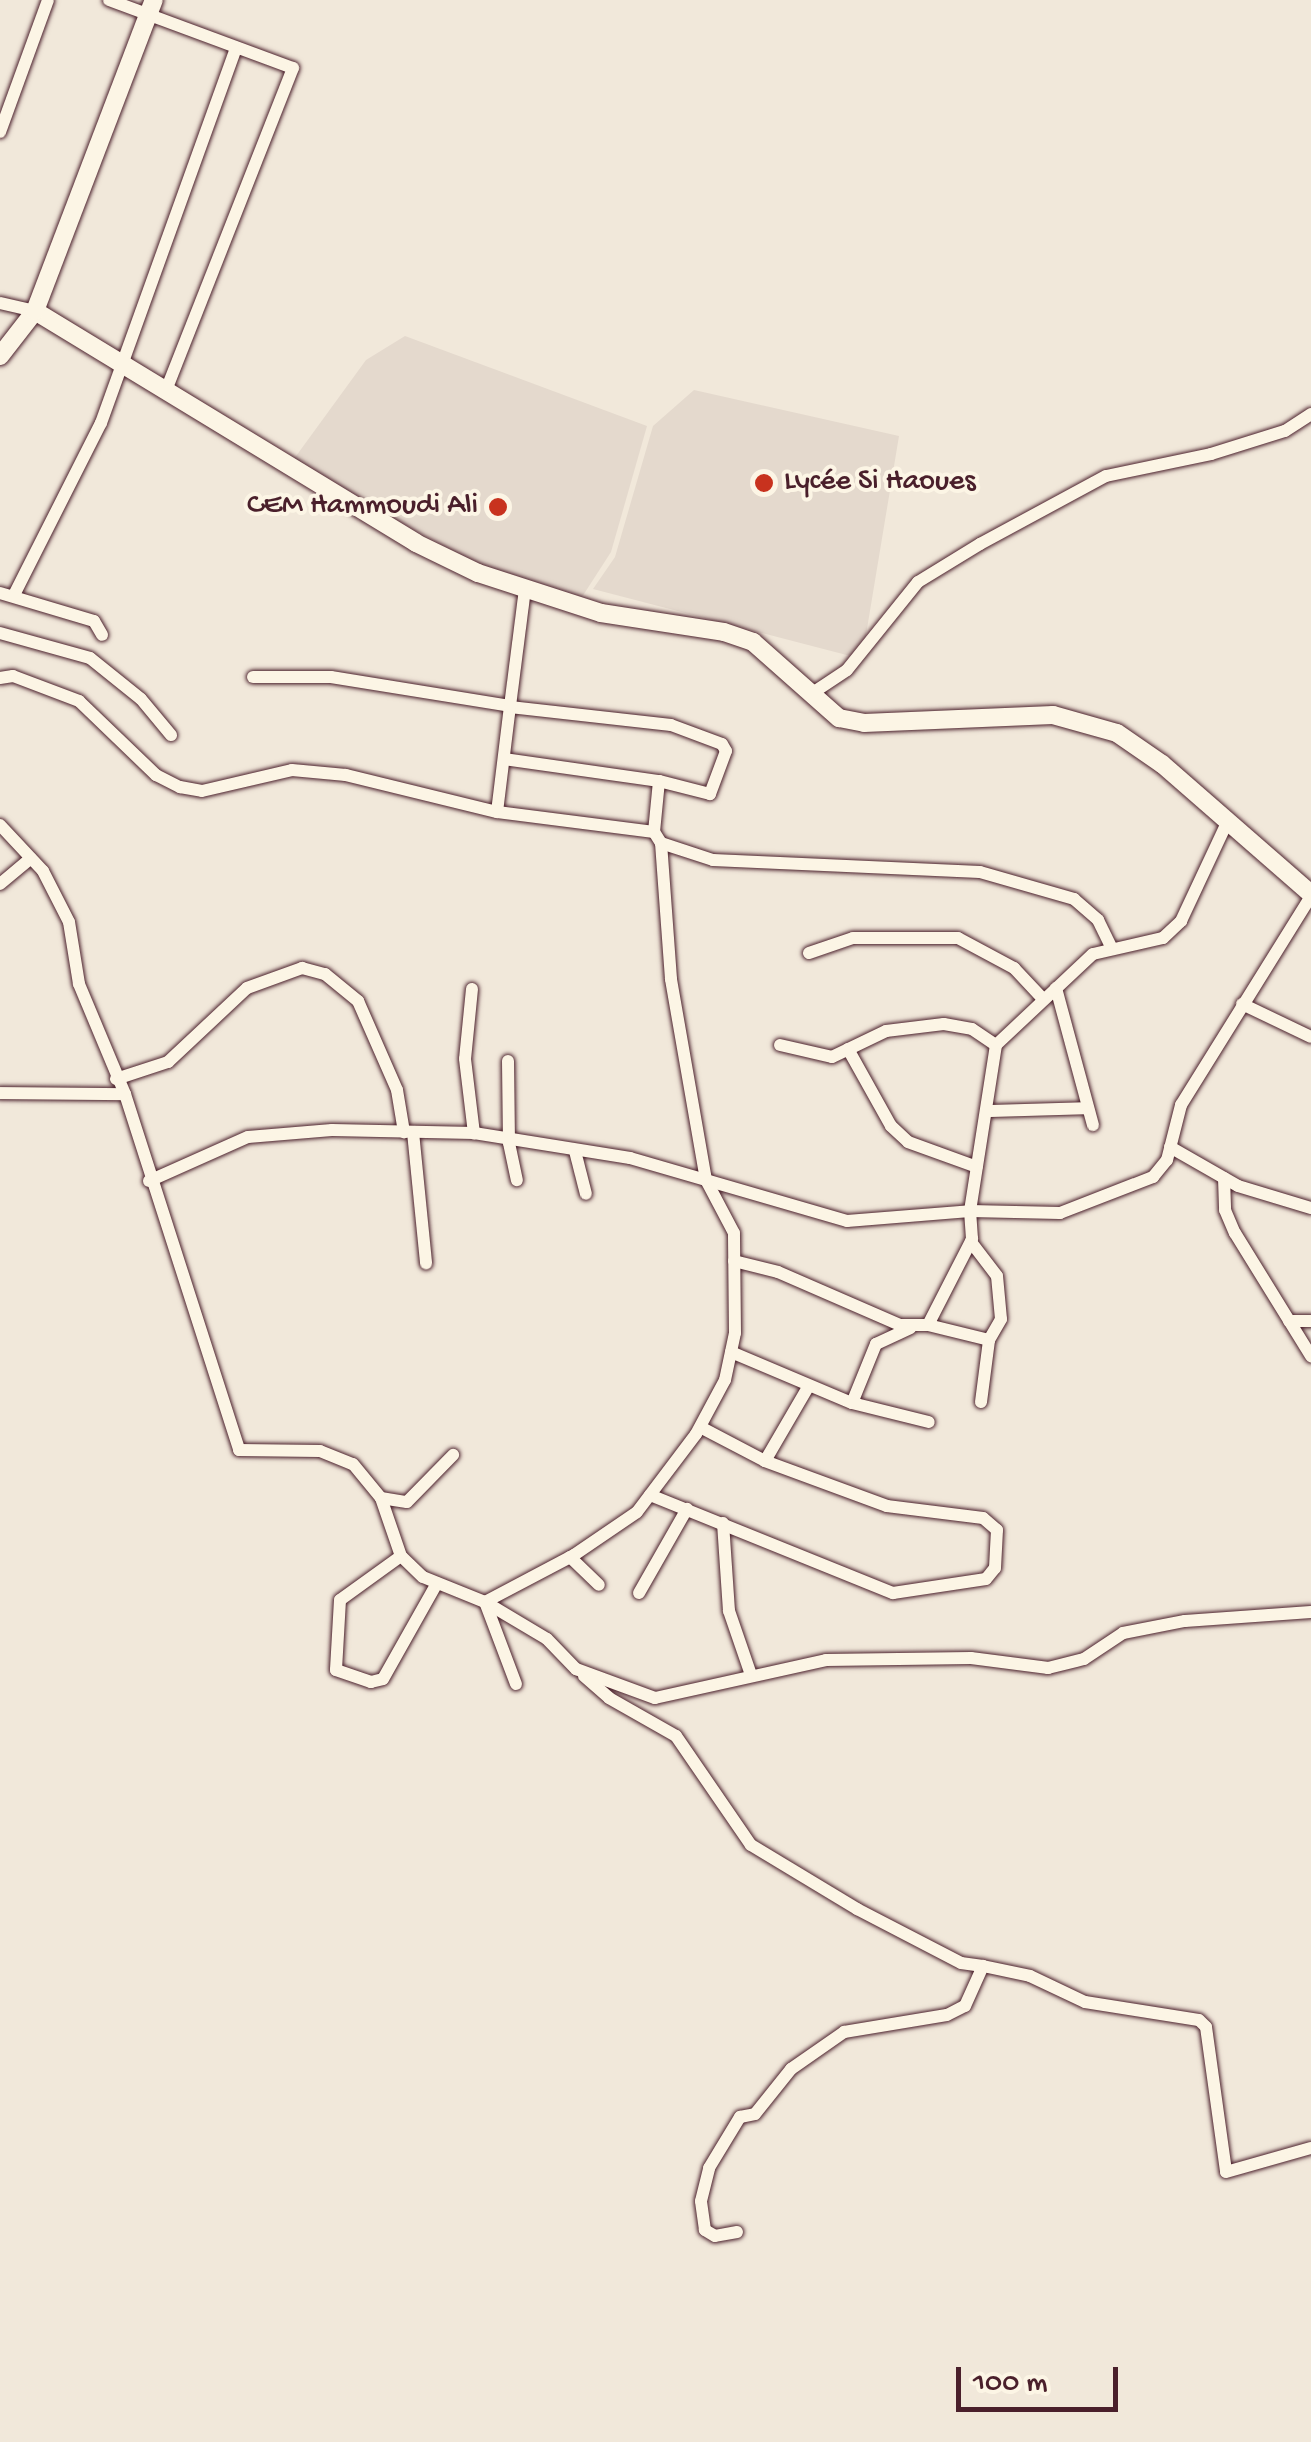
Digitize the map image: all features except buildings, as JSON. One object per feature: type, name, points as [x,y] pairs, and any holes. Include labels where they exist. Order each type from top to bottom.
[{"type":"main road","points":[[0,356],[35,311],[151,8]]},
{"type":"main road","points":[[35,311],[416,543],[524,589],[602,613],[724,632],[771,654],[839,718],[864,723],[997,713],[1080,719],[1117,734],[1162,764],[1226,825],[1311,895]]},
{"type":"street","points":[[0,132],[48,0]]},
{"type":"street","points":[[109,0],[151,8],[236,48],[293,68],[165,393]]},
{"type":"street","points":[[102,635],[94,621],[7,594],[124,365],[236,48]]},
{"type":"street","points":[[0,303],[35,311]]},
{"type":"street","points":[[811,694],[847,670],[918,582],[980,544],[1106,476],[1211,454],[1285,430],[1311,414]]},
{"type":"street","points":[[497,812],[524,589]]},
{"type":"street","points":[[0,633],[90,658],[141,699],[171,734]]},
{"type":"street","points":[[0,678],[13,676],[79,702],[120,744],[180,787],[202,791],[292,770],[346,775],[497,812],[658,838],[713,860],[980,872],[1074,899],[1098,920],[1111,947]]},
{"type":"street","points":[[254,676],[331,677],[510,706],[671,725],[726,747],[710,794],[659,781],[504,758]]},
{"type":"street","points":[[485,1602],[570,1558],[637,1512],[700,1427],[725,1380],[731,1352],[734,1233],[722,1199],[706,1180],[672,979],[658,838],[659,781]]},
{"type":"street","points":[[0,825],[31,858],[69,922],[79,984],[125,1094],[149,1182],[239,1450],[320,1450],[353,1464],[382,1498],[401,1556],[438,1583],[485,1602],[547,1639],[609,1698],[676,1736],[751,1845],[857,1910],[961,1963],[1030,1976],[1085,2002],[1199,2020],[1206,2027],[1226,2172],[1311,2148]]},
{"type":"street","points":[[852,1403],[876,1344],[921,1326],[971,1242],[970,1210],[996,1045],[1093,954],[1163,938],[1181,921],[1226,825]]},
{"type":"street","points":[[0,884],[31,858]]},
{"type":"street","points":[[149,1182],[248,1137],[474,1133],[510,1143],[630,1158],[846,1221],[970,1210],[1060,1213],[1152,1177],[1170,1147],[1181,1105],[1311,895]]},
{"type":"street","points":[[809,953],[853,938],[924,933],[958,938],[1014,968],[1044,1000]]},
{"type":"street","points":[[116,1079],[168,1062],[247,988],[302,968],[325,974],[358,1000],[397,1090],[408,1132],[426,1264]]},
{"type":"street","points":[[1056,988],[1094,1125]]},
{"type":"street","points":[[472,990],[465,1059],[474,1133]]},
{"type":"street","points":[[1242,1004],[1311,1037]]},
{"type":"street","points":[[780,1045],[832,1057],[886,1032],[944,1024],[972,1029],[996,1045]]},
{"type":"street","points":[[848,1049],[891,1126],[908,1142],[977,1167]]},
{"type":"street","points":[[508,1061],[510,1143],[518,1180]]},
{"type":"street","points":[[0,1093],[125,1094]]},
{"type":"street","points":[[988,1111],[1087,1108]]},
{"type":"street","points":[[1170,1147],[1224,1178],[1311,1208]]},
{"type":"street","points":[[576,1151],[586,1194]]},
{"type":"street","points":[[1224,1178],[1230,1222],[1311,1356]]},
{"type":"street","points":[[971,1242],[997,1276],[1003,1302],[989,1340],[981,1402]]},
{"type":"street","points":[[734,1261],[778,1272],[860,1311],[989,1340]]},
{"type":"street","points":[[1289,1321],[1311,1321]]},
{"type":"street","points":[[731,1352],[852,1403],[930,1422]]},
{"type":"street","points":[[765,1461],[808,1387]]},
{"type":"street","points":[[650,1495],[893,1593],[986,1578],[995,1568],[997,1530],[983,1518],[887,1506],[765,1461],[700,1427]]},
{"type":"street","points":[[382,1498],[407,1502],[453,1456]]},
{"type":"street","points":[[639,1593],[687,1510]]},
{"type":"street","points":[[722,1523],[729,1611],[752,1676]]},
{"type":"street","points":[[401,1556],[340,1600],[336,1670],[371,1682],[383,1679],[438,1583]]},
{"type":"street","points":[[570,1558],[598,1584]]},
{"type":"street","points":[[485,1602],[516,1684]]},
{"type":"street","points":[[576,1669],[655,1698],[826,1660],[971,1658],[1048,1668],[1084,1659],[1123,1633],[1185,1621],[1311,1612]]},
{"type":"street","points":[[737,2232],[714,2236],[705,2230],[700,2202],[710,2168],[740,2117],[755,2114],[791,2069],[844,2032],[947,2015],[965,2006],[983,1966]]},
{"type":"shaded area","name":"CEM Hammoudi Ali","points":[[405,336],[647,426],[611,552],[582,597],[485,568],[291,463],[366,360]]},
{"type":"shaded area","name":"Lycée Si Haoues","points":[[694,390],[899,436],[862,659],[593,589],[615,557],[653,426]]},
{"type":"place","name":"Lycée Si Haoues","points":[[764,483]]},
{"type":"place","name":"CEM Hammoudi Ali","points":[[498,507]]}]
